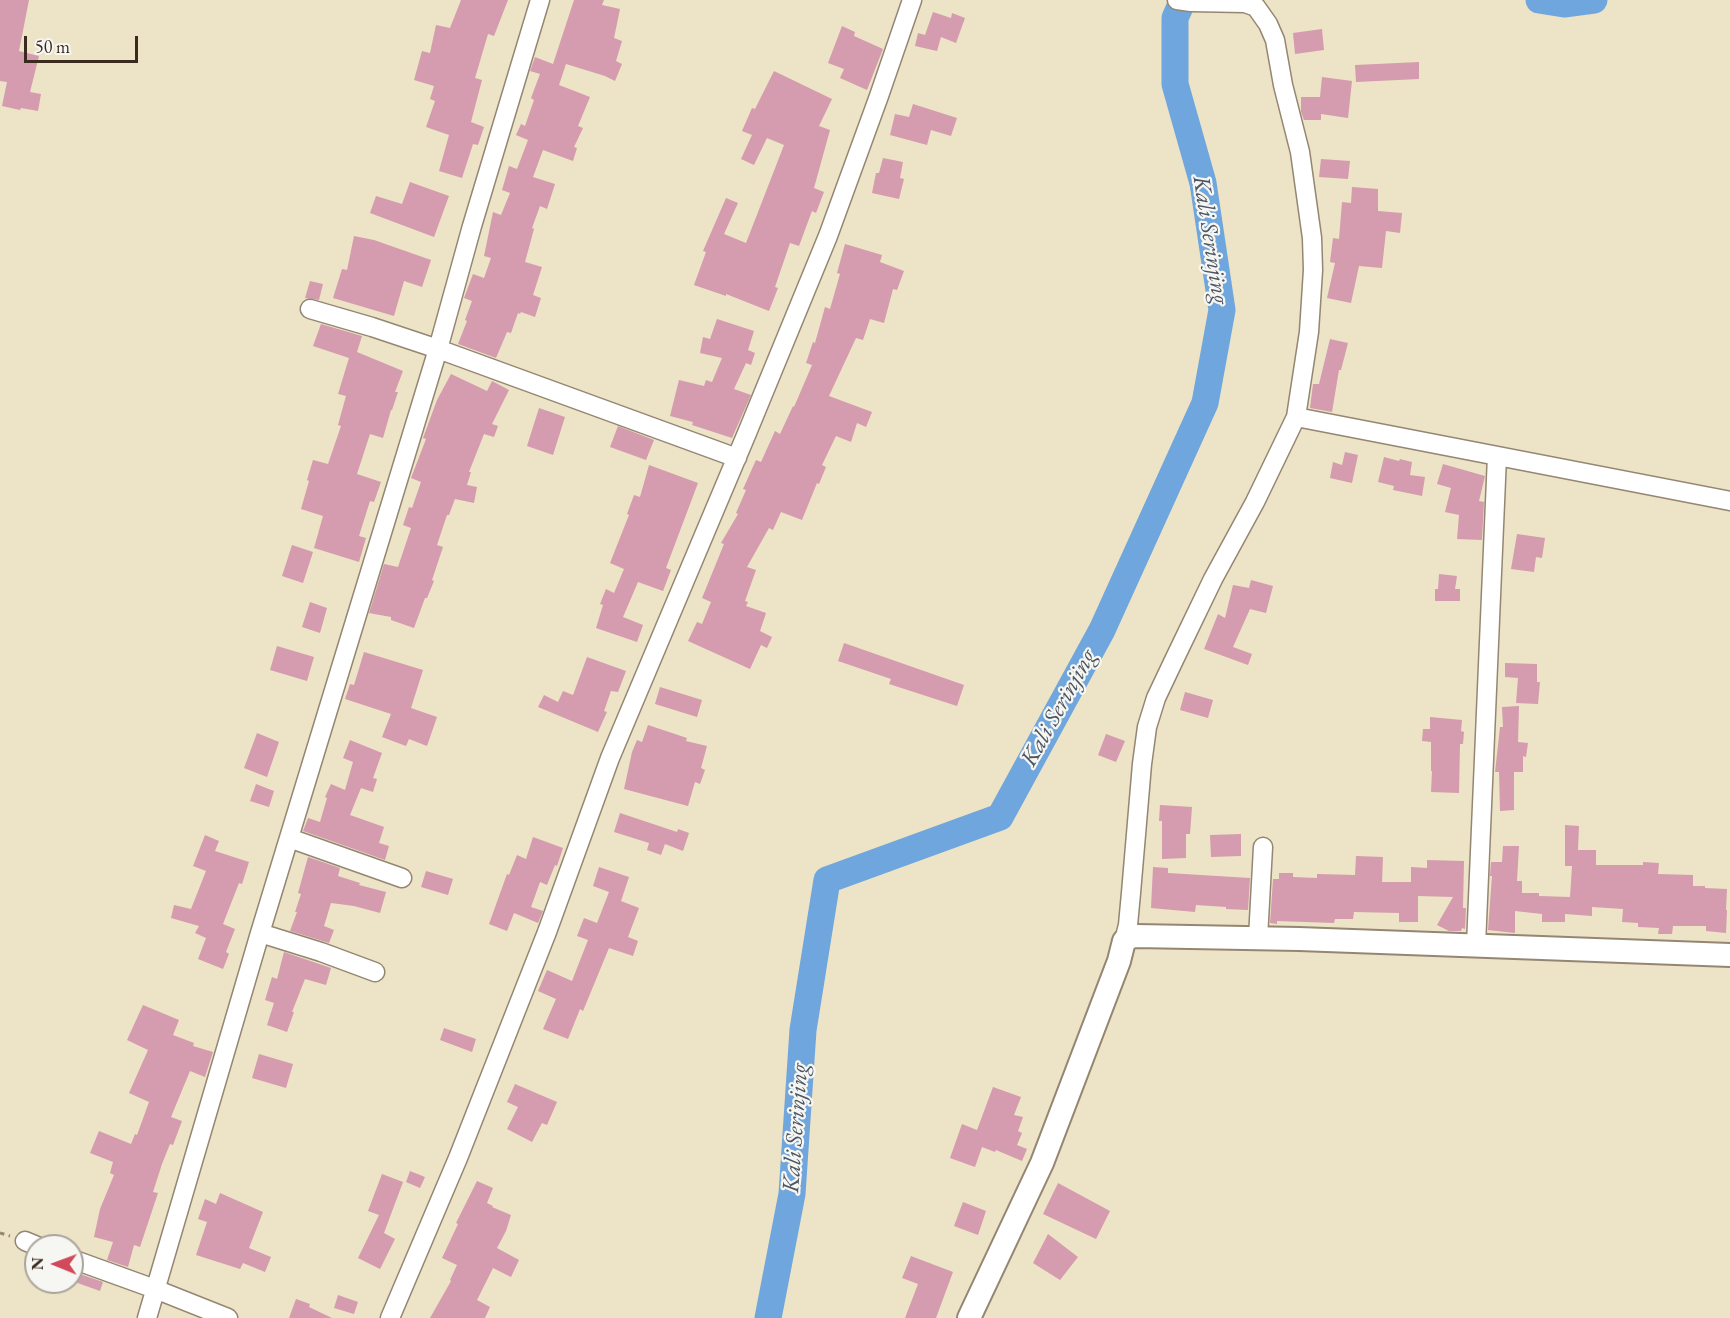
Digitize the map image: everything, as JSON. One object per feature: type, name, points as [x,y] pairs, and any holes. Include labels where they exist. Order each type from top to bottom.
[{"type":"street","points":[[147,1318],[260,933],[438,349],[475,215],[540,0]]},
{"type":"street","points":[[390,1318],[458,1158],[547,932],[610,758],[828,236],[912,0]]},
{"type":"street","points":[[969,1318],[1042,1162],[1119,961],[1128,925],[1143,754],[1147,727],[1156,698],[1213,579],[1255,502],[1296,417],[1309,332],[1313,270],[1312,238],[1300,152],[1283,85],[1275,40],[1268,24],[1256,7],[1245,3],[1184,1]]},
{"type":"street","points":[[310,309],[438,349],[737,458]]},
{"type":"street","points":[[1296,417],[1730,501]]},
{"type":"street","points":[[1476,945],[1497,456]]},
{"type":"street","points":[[289,838],[402,878]]},
{"type":"street","points":[[1258,938],[1263,847]]},
{"type":"street","points":[[260,933],[375,972]]},
{"type":"street","points":[[1124,941],[1136,936],[1258,938],[1730,955]]},
{"type":"street","points":[[84,1263],[228,1318]]},
{"type":"building","points":[[0,0],[29,0],[19,51],[39,56],[30,92],[41,94],[38,111],[2,106],[7,82],[0,81]]},
{"type":"building","points":[[461,0],[508,0],[494,36],[488,34],[475,78],[482,80],[471,122],[484,127],[478,145],[473,144],[462,178],[439,171],[449,135],[426,127],[435,101],[430,99],[434,86],[414,80],[422,51],[430,53],[436,25],[450,28]]},
{"type":"building","points":[[574,0],[604,0],[602,5],[620,9],[614,38],[622,41],[616,61],[622,64],[615,81],[566,64],[559,85],[590,97],[578,126],[583,128],[574,147],[577,148],[573,161],[543,150],[533,177],[555,184],[547,209],[540,206],[532,228],[534,229],[525,262],[542,267],[533,295],[541,298],[535,317],[518,313],[511,333],[507,332],[496,358],[458,344],[472,301],[464,298],[473,274],[484,278],[491,258],[484,256],[493,212],[501,215],[510,193],[502,190],[509,166],[517,169],[528,140],[516,135],[521,124],[525,126],[534,100],[531,98],[540,74],[530,71],[535,57],[553,64]]},
{"type":"building","points":[[933,12],[951,18],[952,13],[965,18],[956,43],[941,37],[937,51],[915,46],[918,33],[925,35]]},
{"type":"building","points":[[842,26],[855,32],[854,36],[883,49],[867,90],[840,78],[844,69],[828,63]]},
{"type":"building","points":[[1322,29],[1324,50],[1295,54],[1293,33]]},
{"type":"building","points":[[1419,62],[1419,79],[1356,82],[1355,65]]},
{"type":"building","points":[[774,71],[832,99],[819,126],[830,130],[814,188],[824,192],[816,213],[812,211],[799,246],[790,243],[775,287],[778,288],[769,311],[726,294],[726,296],[694,285],[706,252],[703,251],[726,198],[738,203],[724,234],[746,243],[784,145],[767,138],[754,165],[741,159],[752,135],[742,131],[752,108],[755,109]]},
{"type":"building","points":[[1322,77],[1352,81],[1348,118],[1321,114],[1321,120],[1304,120],[1301,112],[1301,97],[1320,97]]},
{"type":"building","points":[[913,104],[957,118],[951,136],[931,130],[927,145],[890,135],[895,114],[909,117]]},
{"type":"building","points":[[883,158],[903,162],[900,178],[904,179],[899,199],[872,193],[876,173],[879,173]]},
{"type":"building","points":[[1321,159],[1350,161],[1348,179],[1319,177]]},
{"type":"building","points":[[410,182],[449,196],[434,237],[370,213],[376,196],[402,204]]},
{"type":"building","points":[[1352,187],[1378,189],[1378,211],[1402,213],[1400,233],[1386,231],[1382,268],[1359,266],[1351,303],[1327,298],[1335,263],[1330,262],[1333,238],[1339,239],[1342,202],[1351,203]]},
{"type":"building","points":[[354,236],[374,240],[431,260],[422,287],[404,281],[394,316],[333,298],[342,269],[347,270]]},
{"type":"building","points":[[845,244],[882,255],[880,262],[904,271],[897,290],[893,289],[884,323],[870,319],[863,340],[856,338],[829,396],[872,412],[866,427],[857,423],[851,442],[836,436],[822,465],[826,467],[802,520],[781,512],[773,530],[769,528],[747,567],[756,570],[745,601],[748,602],[746,606],[766,613],[760,631],[772,637],[767,648],[761,645],[750,669],[688,641],[697,622],[702,624],[711,602],[702,598],[724,544],[721,543],[738,514],[736,513],[746,490],[743,489],[756,460],[761,462],[775,431],[780,434],[812,365],[806,363],[813,342],[815,343],[825,307],[830,309],[840,274],[837,273]]},
{"type":"building","points":[[310,281],[323,284],[319,300],[305,298]]},
{"type":"building","points":[[717,319],[754,331],[748,350],[755,353],[751,365],[746,363],[734,389],[751,395],[732,438],[692,425],[693,422],[670,416],[679,380],[704,386],[706,380],[712,382],[722,358],[700,353],[703,337],[710,339]]},
{"type":"building","points":[[321,324],[362,336],[357,352],[403,371],[383,438],[370,434],[357,474],[381,482],[374,502],[370,501],[359,536],[366,538],[359,562],[314,548],[323,516],[301,509],[313,460],[328,464],[341,426],[338,425],[346,396],[338,394],[349,358],[313,346]]},
{"type":"building","points":[[1330,339],[1348,343],[1341,370],[1339,370],[1332,412],[1310,408],[1313,384],[1319,384]]},
{"type":"building","points":[[451,374],[487,391],[492,381],[509,390],[492,424],[498,426],[494,437],[484,434],[469,472],[471,472],[467,485],[477,487],[474,503],[455,499],[447,515],[437,545],[443,547],[432,580],[434,581],[414,628],[391,620],[391,617],[369,613],[384,564],[398,567],[411,528],[403,525],[421,482],[411,478],[426,439],[423,438],[437,400]]},
{"type":"building","points":[[539,408],[565,417],[553,455],[527,446]]},
{"type":"building","points":[[618,426],[654,440],[646,460],[610,447]]},
{"type":"building","points":[[1345,452],[1358,455],[1352,483],[1330,478],[1333,462],[1342,465]]},
{"type":"building","points":[[1384,457],[1412,462],[1410,475],[1425,477],[1422,496],[1393,490],[1394,486],[1378,482]]},
{"type":"building","points":[[1443,464],[1485,476],[1479,501],[1484,502],[1482,540],[1457,539],[1459,515],[1445,512],[1451,488],[1437,484]]},
{"type":"building","points":[[649,465],[698,483],[666,568],[671,570],[663,591],[638,582],[623,617],[643,625],[637,642],[596,628],[603,605],[600,604],[606,589],[614,593],[624,569],[610,563],[629,515],[627,514],[634,495],[640,497]]},
{"type":"building","points":[[1517,534],[1545,538],[1542,558],[1536,557],[1534,572],[1511,569]]},
{"type":"building","points":[[292,545],[313,552],[303,583],[282,576]]},
{"type":"building","points":[[1439,574],[1457,576],[1455,589],[1460,589],[1460,601],[1435,601]]},
{"type":"building","points":[[1251,580],[1273,586],[1266,613],[1250,609],[1233,647],[1252,654],[1248,665],[1204,649],[1218,614],[1225,618],[1233,585],[1249,588]]},
{"type":"building","points":[[310,602],[327,608],[320,633],[302,627]]},
{"type":"building","points":[[844,643],[964,685],[957,706],[889,684],[891,679],[838,661]]},
{"type":"building","points":[[277,646],[314,657],[307,681],[270,670]]},
{"type":"building","points":[[364,652],[423,670],[411,708],[437,717],[427,746],[409,739],[406,746],[382,737],[391,714],[345,699],[350,684],[354,685]]},
{"type":"building","points":[[587,657],[626,671],[618,692],[611,691],[604,711],[607,712],[598,732],[538,707],[544,695],[558,702],[563,691],[573,695]]},
{"type":"building","points":[[1505,663],[1537,664],[1537,682],[1540,682],[1538,704],[1516,703],[1518,678],[1505,677]]},
{"type":"building","points":[[660,687],[702,700],[697,717],[655,704]]},
{"type":"building","points":[[1185,692],[1213,700],[1208,718],[1180,710]]},
{"type":"building","points":[[1519,706],[1518,742],[1528,743],[1526,757],[1523,756],[1523,772],[1514,772],[1514,810],[1500,811],[1499,772],[1495,772],[1500,727],[1503,727],[1502,707]]},
{"type":"building","points":[[1430,717],[1462,720],[1461,731],[1464,732],[1463,744],[1460,744],[1459,793],[1431,792],[1431,742],[1422,741],[1423,729],[1430,729]]},
{"type":"building","points":[[648,725],[687,738],[686,741],[707,746],[701,768],[705,770],[700,784],[695,782],[688,806],[624,789],[632,752],[637,740],[642,742]]},
{"type":"building","points":[[257,733],[279,742],[267,777],[244,768]]},
{"type":"building","points":[[1106,734],[1125,741],[1116,762],[1098,755]]},
{"type":"building","points":[[350,740],[382,753],[373,778],[377,779],[373,792],[361,788],[350,815],[384,827],[379,843],[389,846],[385,860],[303,831],[308,818],[320,822],[327,798],[325,797],[331,784],[345,790],[353,762],[343,758]]},
{"type":"building","points":[[256,784],[274,791],[269,807],[250,801]]},
{"type":"building","points":[[1160,805],[1192,807],[1190,834],[1186,834],[1186,858],[1162,859]]},
{"type":"building","points":[[620,813],[677,832],[678,829],[689,833],[683,851],[665,844],[661,855],[647,850],[649,843],[614,832]]},
{"type":"building","points":[[1565,825],[1579,826],[1578,850],[1596,850],[1596,865],[1659,863],[1658,874],[1693,875],[1693,886],[1727,889],[1726,933],[1706,931],[1706,926],[1673,926],[1672,934],[1658,934],[1659,928],[1638,927],[1638,923],[1622,922],[1623,909],[1592,907],[1592,916],[1565,914],[1565,922],[1542,922],[1542,914],[1515,911],[1515,933],[1488,930],[1491,862],[1502,862],[1503,846],[1519,846],[1517,881],[1522,881],[1522,893],[1570,897],[1572,866],[1565,866]]},
{"type":"building","points":[[1241,834],[1241,856],[1211,857],[1210,835]]},
{"type":"building","points":[[205,835],[219,841],[215,851],[249,862],[242,884],[239,883],[223,924],[235,929],[226,952],[229,954],[223,969],[198,959],[206,938],[195,933],[199,926],[171,918],[174,905],[191,909],[206,871],[193,866]]},
{"type":"building","points":[[533,837],[563,848],[547,885],[540,882],[531,907],[543,911],[538,923],[514,913],[507,931],[489,924],[507,874],[509,875],[517,855],[526,859]]},
{"type":"building","points":[[1356,856],[1383,857],[1382,882],[1411,882],[1411,867],[1427,868],[1427,860],[1464,861],[1465,929],[1449,931],[1437,925],[1453,897],[1418,896],[1418,922],[1399,922],[1399,913],[1354,912],[1353,919],[1335,919],[1334,923],[1277,921],[1277,924],[1270,923],[1273,879],[1279,879],[1279,873],[1293,873],[1293,877],[1317,878],[1317,874],[1355,875]]},
{"type":"building","points":[[308,857],[340,868],[338,876],[360,883],[359,885],[386,892],[380,913],[331,903],[324,926],[334,930],[329,943],[290,931],[297,912],[295,912],[301,894],[298,893]]},
{"type":"building","points":[[599,867],[629,877],[621,901],[639,908],[628,937],[638,941],[633,956],[609,948],[583,1011],[580,1009],[568,1039],[543,1029],[556,999],[538,991],[547,970],[572,981],[588,940],[577,936],[584,918],[597,923],[609,892],[593,886]]},
{"type":"building","points":[[1153,867],[1168,868],[1168,873],[1250,878],[1248,910],[1196,905],[1195,912],[1151,908]]},
{"type":"building","points":[[426,871],[453,879],[448,895],[421,887]]},
{"type":"building","points":[[284,952],[331,968],[326,985],[305,979],[287,1032],[267,1025],[274,1003],[265,1000],[272,977],[277,979]]},
{"type":"building","points":[[143,1005],[179,1020],[173,1035],[194,1043],[193,1046],[213,1052],[205,1077],[190,1071],[171,1117],[182,1121],[173,1145],[170,1144],[162,1164],[153,1192],[158,1193],[140,1247],[134,1245],[128,1267],[107,1260],[113,1242],[94,1237],[100,1209],[114,1175],[110,1173],[113,1162],[90,1153],[99,1131],[131,1144],[135,1134],[137,1135],[149,1102],[129,1093],[148,1050],[127,1040]]},
{"type":"building","points":[[444,1028],[476,1039],[472,1052],[440,1040]]},
{"type":"building","points":[[259,1054],[293,1064],[286,1088],[252,1078]]},
{"type":"building","points":[[515,1084],[557,1102],[547,1125],[542,1123],[532,1142],[507,1129],[518,1107],[507,1102]]},
{"type":"building","points":[[993,1087],[1021,1097],[1014,1115],[1023,1117],[1018,1131],[1022,1133],[1017,1145],[1027,1149],[1022,1161],[982,1147],[975,1167],[950,1158],[962,1124],[977,1130]]},
{"type":"building","points":[[410,1171],[425,1177],[420,1188],[406,1182]]},
{"type":"building","points":[[382,1174],[403,1182],[384,1233],[395,1239],[380,1269],[358,1258],[379,1215],[368,1211]]},
{"type":"building","points":[[477,1181],[493,1188],[487,1203],[511,1215],[497,1248],[519,1260],[511,1277],[493,1268],[477,1300],[490,1307],[485,1318],[430,1318],[451,1281],[457,1265],[442,1258]]},
{"type":"building","points":[[1058,1183],[1110,1211],[1096,1239],[1043,1214]]},
{"type":"building","points":[[220,1193],[263,1212],[249,1248],[271,1257],[265,1272],[243,1263],[240,1269],[196,1255],[207,1222],[198,1219],[205,1199],[216,1204]]},
{"type":"building","points":[[963,1202],[986,1211],[978,1235],[954,1226]]},
{"type":"building","points":[[1048,1234],[1078,1257],[1060,1280],[1033,1263]]},
{"type":"building","points":[[911,1256],[953,1272],[936,1318],[905,1318],[918,1284],[902,1278]]},
{"type":"building","points":[[84,1275],[103,1282],[100,1291],[84,1285]]},
{"type":"building","points":[[338,1295],[358,1302],[354,1314],[334,1308]]},
{"type":"building","points":[[296,1299],[310,1304],[309,1307],[332,1318],[289,1318]]},
{"type":"waterway","name":"Kali Serinjing","points":[[768,1318],[792,1194],[803,1030],[827,880],[1000,817],[1102,630],[1205,403],[1222,310],[1203,183],[1175,84],[1175,18],[1183,0]]},
{"type":"waterway","name":"Kali Serinjing","points":[[1539,0],[1564,4],[1594,0]]}]
